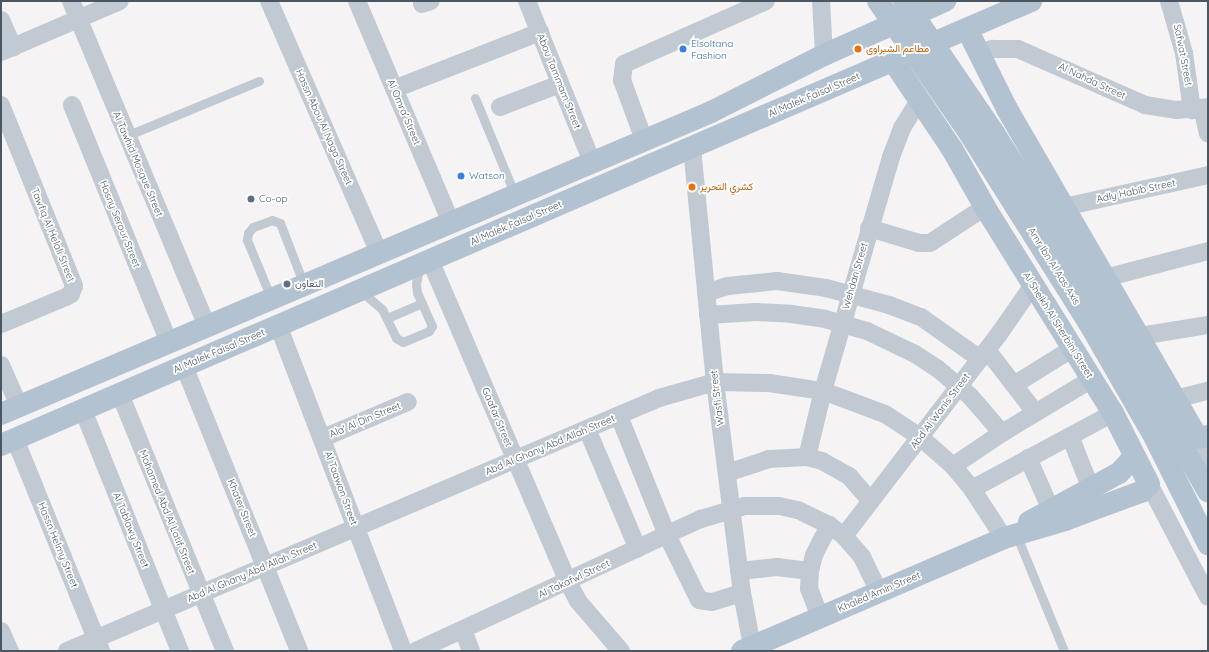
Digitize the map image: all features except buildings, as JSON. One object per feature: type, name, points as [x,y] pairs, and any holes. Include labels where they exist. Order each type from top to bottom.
[{"type":"main road","name":"Amr Ibn Al Aas Axis","points":[[878,1],[968,131],[1089,323],[1155,438],[1208,544]]},
{"type":"main road","name":"Amr Ibn Al Aas Axis","points":[[904,1],[994,134],[1096,295],[1208,491]]},
{"type":"main road","points":[[10,410],[710,112],[824,55],[945,1]]},
{"type":"main road","name":"Al Malek Faisal Street","points":[[8,442],[1031,1]]},
{"type":"main road","points":[[967,29],[1007,109],[1140,336],[1175,399],[1203,437]]},
{"type":"main road","name":"Al Sheikh Al Sherbini Street","points":[[893,60],[952,149],[985,207],[1113,413],[1149,484]]},
{"type":"main road","points":[[952,149],[948,136],[950,122],[958,111],[969,103],[989,101],[1007,109]]},
{"type":"main road","points":[[710,112],[710,126],[722,134]]},
{"type":"main road","points":[[679,125],[690,133],[692,148]]},
{"type":"main road","name":"Khaled Amin Street","points":[[1010,535],[1026,524],[1091,490],[1123,470],[1135,456]]},
{"type":"main road","name":"Khaled Amin Street","points":[[749,650],[1010,535],[1065,520],[1143,491],[1149,484]]},
{"type":"street","name":"Al Tawhid Mosque Street","points":[[71,1],[126,136],[207,326]]},
{"type":"street","points":[[1,20],[7,50],[120,1]]},
{"type":"street","name":"Hassn Abou Al Naga Street","points":[[269,1],[379,253]]},
{"type":"street","name":"Al Omra' Street","points":[[357,1],[451,222]]},
{"type":"street","name":"Abou Tammam Street","points":[[527,1],[592,162]]},
{"type":"street","points":[[644,140],[622,80],[624,64],[634,57],[766,1]]},
{"type":"street","points":[[821,1],[824,55]]},
{"type":"street","name":"Safwat Street","points":[[1169,1],[1208,133]]},
{"type":"street","points":[[394,89],[540,32]]},
{"type":"street","name":"Al Nahda Street","points":[[978,53],[992,49],[1018,49],[1145,105],[1176,110],[1200,108]]},
{"type":"street","points":[[500,107],[560,84]]},
{"type":"street","name":"Wehdan Street","points":[[807,457],[823,390],[850,294],[896,142],[919,101]]},
{"type":"street","name":"Tawfiq Al Helali Street","points":[[1,105],[74,286],[71,294],[66,297],[1,324]]},
{"type":"street","name":"Hosny Serour Street","points":[[72,105],[169,343]]},
{"type":"street","name":"Wasfi Street","points":[[692,148],[715,382],[749,650]]},
{"type":"street","name":"Adly Habib Street","points":[[1064,207],[1208,175]]},
{"type":"street","points":[[870,228],[919,243],[930,243],[985,207]]},
{"type":"street","points":[[1105,278],[1208,251]]},
{"type":"street","name":"Gaafar Street","points":[[425,262],[515,460],[568,582],[578,601],[621,651]]},
{"type":"street","points":[[706,293],[740,284],[777,281],[802,283],[850,294],[921,317],[983,354],[1014,385],[1036,412]]},
{"type":"street","name":"Abd Al Wanis Street","points":[[844,536],[959,386],[1033,285]]},
{"type":"street","points":[[708,315],[785,314],[842,323],[868,331],[915,354],[959,386],[1002,433]]},
{"type":"street","points":[[1140,336],[1208,325]]},
{"type":"street","name":"Al Taawon Street","points":[[278,326],[323,438],[403,651]]},
{"type":"street","points":[[1014,385],[1073,348]]},
{"type":"street","points":[[1,365],[10,410]]},
{"type":"street","name":"Khater Street","points":[[184,366],[299,651]]},
{"type":"street","points":[[953,466],[1002,433],[1092,379]]},
{"type":"street","name":"Abd Al Ghany Abd Allah Street","points":[[67,651],[99,645],[163,610],[265,566],[677,391],[715,382],[769,383],[823,390],[872,407],[920,437],[953,466],[1010,535]]},
{"type":"street","points":[[1175,399],[1208,391]]},
{"type":"street","name":"Mohamed Abd Al Latif Street","points":[[120,394],[200,594],[225,651]]},
{"type":"street","name":"Ala' Al Din Street","points":[[323,438],[408,402]]},
{"type":"street","name":"Al Tablawy Street","points":[[83,410],[180,651]]},
{"type":"street","points":[[972,489],[1113,413]]},
{"type":"street","points":[[619,416],[667,535],[699,600],[712,602],[742,593]]},
{"type":"street","points":[[587,429],[638,549]]},
{"type":"street","points":[[1070,436],[1091,490]]},
{"type":"street","points":[[1203,437],[1208,458]]},
{"type":"street","name":"Hassn Helmy Street","points":[[8,442],[99,645]]},
{"type":"street","points":[[726,473],[769,459],[807,457],[822,461],[849,476],[871,501]]},
{"type":"street","points":[[1028,458],[1051,510]]},
{"type":"street","name":"Al Sheikh Al Sherbini Street","points":[[1149,484],[1208,597]]},
{"type":"street","name":"Al Takafwl Street","points":[[416,651],[568,582],[701,518],[731,508],[760,504],[798,510],[829,525],[844,536],[862,557],[879,592]]},
{"type":"street","points":[[820,618],[809,589],[810,571],[814,555],[829,525]]},
{"type":"street","points":[[739,571],[777,567],[810,571]]},
{"type":"street","points":[[463,630],[471,651]]},
{"type":"street","points":[[1,631],[10,651]]},
{"type":"lane","points":[[126,136],[259,82]]},
{"type":"lane","points":[[475,98],[515,195]]},
{"type":"lane","points":[[271,298],[247,240],[248,233],[253,227],[272,220],[280,223],[304,285]]},
{"type":"lane","points":[[360,290],[375,302],[387,318],[396,338],[403,342],[431,328],[416,283],[425,262]]},
{"type":"lane","points":[[387,318],[422,303]]},
{"type":"lane","points":[[1010,535],[1064,651]]},
{"type":"place","name":"Elsoltana Fashion","points":[[683,49]]},
{"type":"place","name":"مطاعم الشبراوى","points":[[858,49]]},
{"type":"place","name":"Watson","points":[[461,176]]},
{"type":"place","name":"كشري التحرير","points":[[692,187]]},
{"type":"place","name":"Co-op","points":[[251,199]]},
{"type":"place","name":"التعاون","points":[[287,284]]}]
